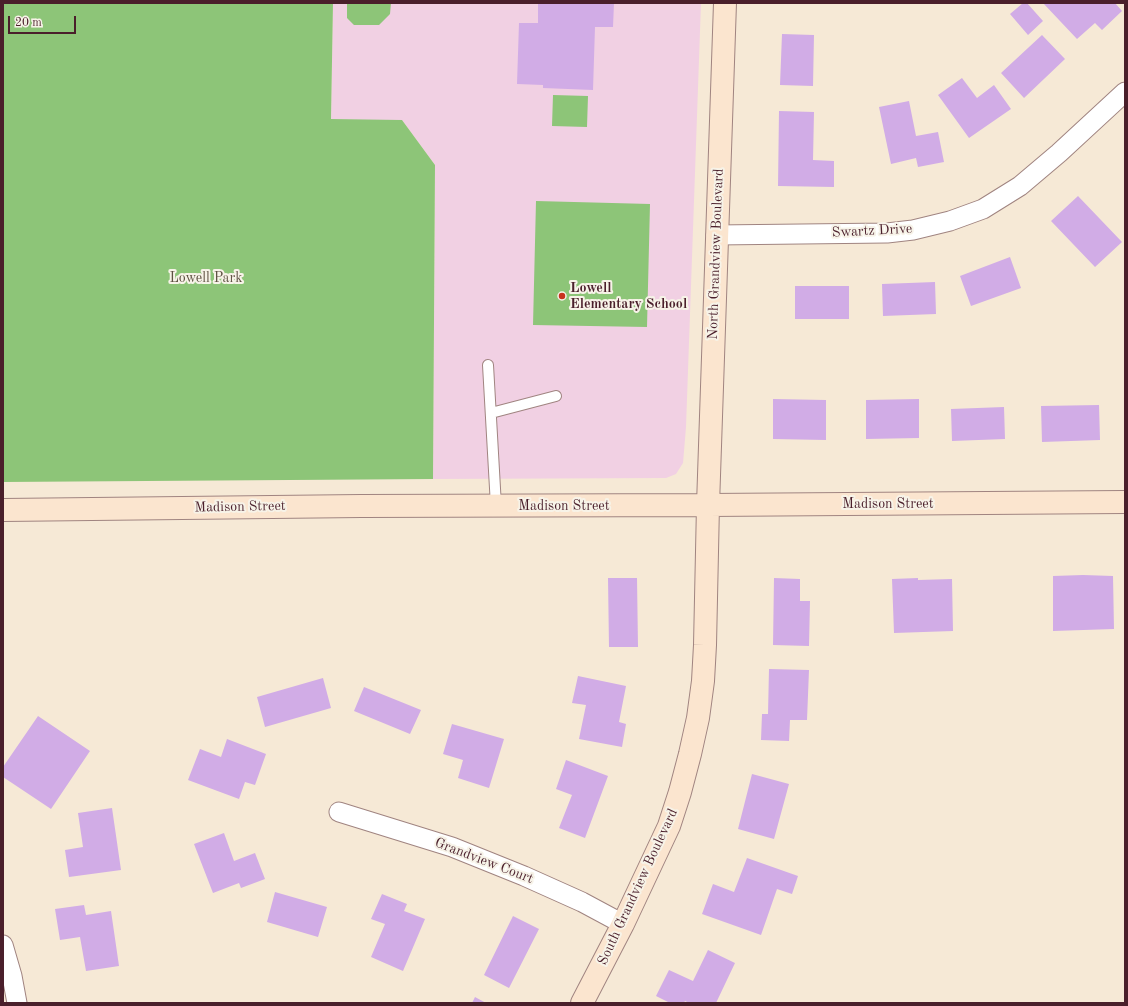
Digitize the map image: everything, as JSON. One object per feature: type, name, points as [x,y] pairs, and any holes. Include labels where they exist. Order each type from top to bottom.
[{"type":"street","name":"North Grandview Boulevard","points":[[708,505],[725,3]]},
{"type":"street","name":"Swartz Drive","points":[[716,235],[887,233],[913,230],[950,221],[983,208],[1020,186],[1121,104]]},
{"type":"street","name":"Madison Street","points":[[3,510],[337,506],[1125,502]]},
{"type":"street","name":"South Grandview Boulevard","points":[[582,1003],[623,924],[669,826],[690,754],[698,718],[703,681],[708,505]]},
{"type":"street","name":"Grandview Court","points":[[339,812],[460,850],[582,902],[623,924]]},
{"type":"street","points":[[3,945],[12,976],[17,1003]]},
{"type":"lane","points":[[488,365],[496,506]]},
{"type":"lane","points":[[491,413],[556,396]]},
{"type":"shaded area","name":"Lowell Elementary School","points":[[333,3],[701,3],[686,427],[683,463],[676,474],[666,478],[433,479],[435,165],[402,120],[331,120]]},
{"type":"green space","name":"Lowell Park","points":[[3,3],[333,3],[331,119],[402,120],[435,165],[433,479],[3,482]]},
{"type":"green space","points":[[347,3],[391,3],[390,14],[379,25],[354,25],[347,18]]},
{"type":"green space","points":[[553,95],[588,96],[587,127],[552,126]]},
{"type":"green space","points":[[536,201],[650,204],[647,327],[533,325]]},
{"type":"building","points":[[538,3],[614,3],[613,27],[595,27],[593,90],[543,88],[543,85],[517,84],[519,23],[538,23]]},
{"type":"building","points":[[1023,3],[1027,3],[1043,21],[1028,35],[1010,14]]},
{"type":"building","points":[[1043,3],[1115,3],[1122,11],[1102,30],[1095,23],[1077,39]]},
{"type":"building","points":[[782,34],[814,35],[813,86],[780,85]]},
{"type":"building","points":[[1042,35],[1065,59],[1024,98],[1001,73]]},
{"type":"building","points":[[962,78],[977,98],[994,85],[1011,109],[969,138],[938,95]]},
{"type":"building","points":[[909,101],[916,136],[938,132],[944,162],[918,167],[916,158],[891,164],[879,107]]},
{"type":"building","points":[[779,111],[814,112],[813,160],[834,161],[834,187],[778,186]]},
{"type":"building","points":[[1078,196],[1122,242],[1095,267],[1051,221]]},
{"type":"building","points":[[1010,257],[1021,288],[971,306],[960,276]]},
{"type":"building","points":[[935,282],[936,314],[883,316],[882,284]]},
{"type":"building","points":[[795,286],[849,286],[849,319],[795,319]]},
{"type":"building","points":[[773,399],[826,400],[826,440],[773,439]]},
{"type":"building","points":[[919,399],[919,438],[866,439],[866,400]]},
{"type":"building","points":[[1099,405],[1100,440],[1042,442],[1041,406]]},
{"type":"building","points":[[1004,407],[1005,439],[952,441],[951,409]]},
{"type":"building","points":[[1053,576],[1113,576],[1114,629],[1053,631]]},
{"type":"building","points":[[608,578],[637,578],[638,647],[609,647]]},
{"type":"building","points":[[774,578],[800,579],[800,601],[810,601],[809,646],[773,645]]},
{"type":"building","points":[[918,578],[918,580],[952,579],[953,631],[894,633],[892,579]]},
{"type":"building","points":[[769,669],[809,670],[807,720],[790,720],[789,741],[761,740],[762,714],[768,714]]},
{"type":"building","points":[[578,676],[626,686],[619,722],[626,724],[622,747],[579,739],[586,705],[572,703]]},
{"type":"building","points":[[323,678],[331,708],[265,727],[257,697]]},
{"type":"building","points":[[364,687],[421,710],[410,734],[354,711]]},
{"type":"building","points":[[38,716],[90,751],[51,809],[3,777],[3,767]]},
{"type":"building","points":[[452,724],[504,739],[489,788],[458,778],[463,760],[443,754]]},
{"type":"building","points":[[227,739],[266,754],[255,785],[245,782],[239,799],[188,780],[200,749],[221,757]]},
{"type":"building","points":[[566,760],[608,776],[585,838],[559,828],[572,795],[556,789]]},
{"type":"building","points":[[752,774],[789,784],[774,839],[738,829]]},
{"type":"building","points":[[112,808],[121,870],[69,877],[65,850],[83,847],[78,813]]},
{"type":"building","points":[[224,833],[234,861],[255,853],[265,879],[241,888],[239,883],[213,893],[194,844]]},
{"type":"building","points":[[747,858],[798,876],[792,894],[777,889],[761,935],[702,914],[713,884],[734,892]]},
{"type":"building","points":[[275,892],[327,907],[318,937],[267,922]]},
{"type":"building","points":[[382,894],[407,904],[404,911],[425,919],[403,971],[371,957],[385,924],[371,919]]},
{"type":"building","points":[[84,905],[86,915],[111,911],[119,966],[86,971],[80,937],[60,940],[55,909]]},
{"type":"building","points":[[513,916],[539,929],[509,988],[484,975]]},
{"type":"building","points":[[708,950],[735,963],[716,1003],[689,1003],[685,1001],[684,1003],[670,1003],[656,996],[669,970],[693,981]]},
{"type":"building","points":[[475,997],[486,1003],[472,1003]]},
{"type":"place","name":"Lowell Elementary School","points":[[562,296]]}]
